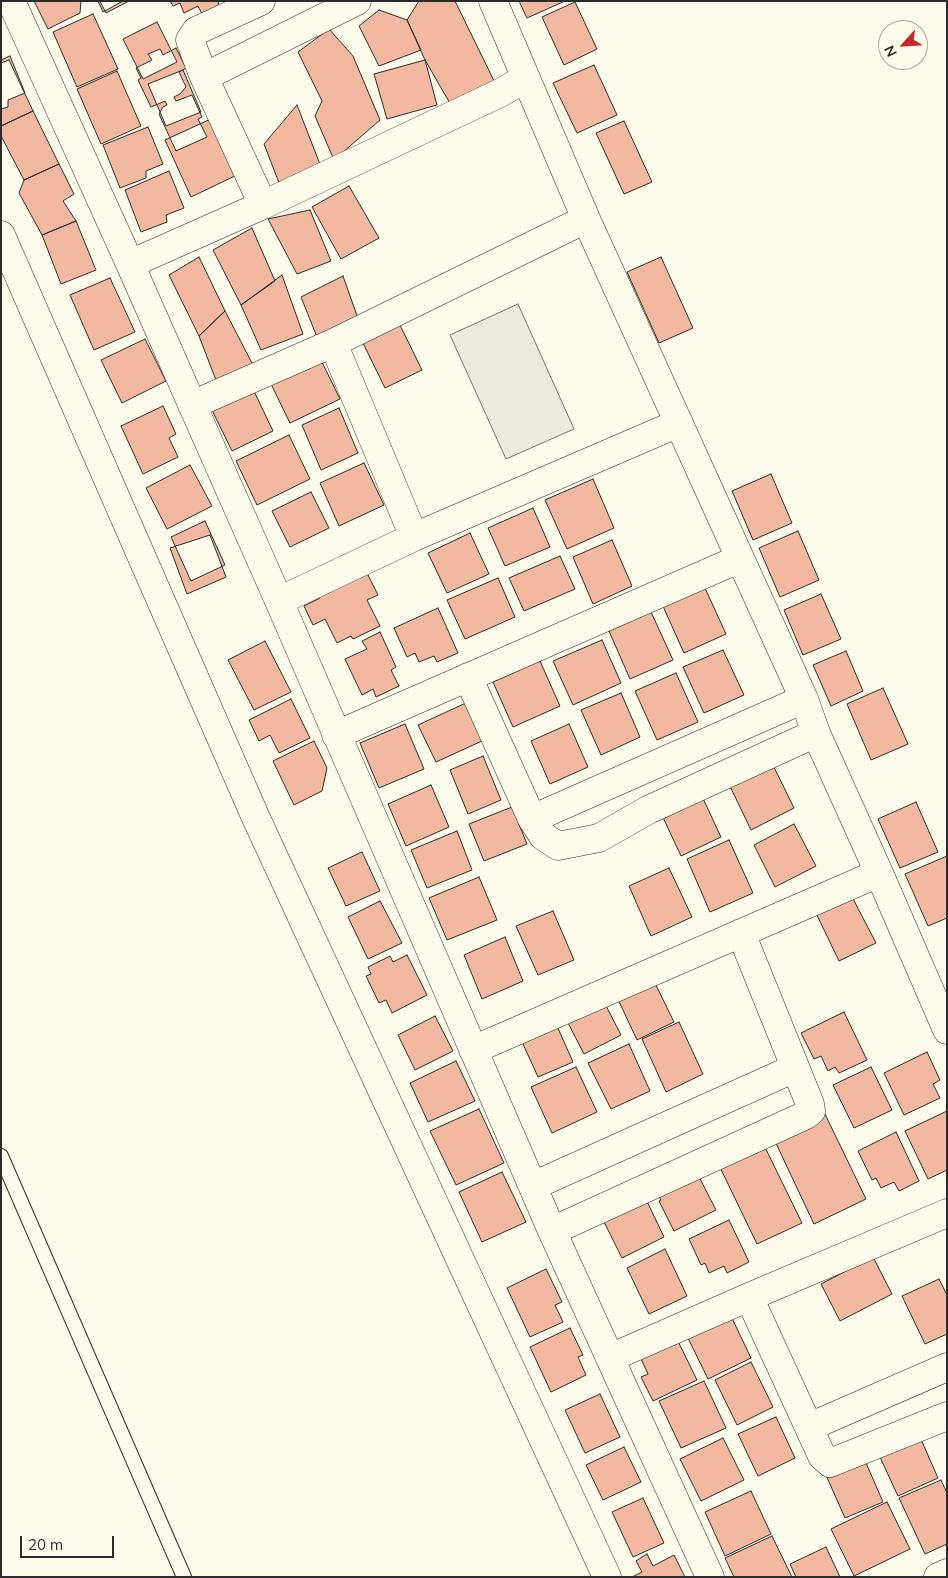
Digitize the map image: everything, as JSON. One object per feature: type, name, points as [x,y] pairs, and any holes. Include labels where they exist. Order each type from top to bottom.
[{"type":"street","points":[[11,1],[279,601],[552,1231],[710,1577]]},
{"type":"street","points":[[261,1],[196,31],[190,40],[204,77],[263,205]]},
{"type":"street","points":[[204,77],[358,1]]},
{"type":"street","points":[[493,1],[586,219],[804,699],[816,732],[947,1030]]},
{"type":"street","points":[[130,264],[263,205],[500,93],[526,78]]},
{"type":"street","points":[[192,405],[334,343],[586,219]]},
{"type":"street","points":[[1,235],[256,818],[607,1577]]},
{"type":"street","points":[[334,343],[414,537]]},
{"type":"street","points":[[279,601],[414,537],[679,423]]},
{"type":"street","points":[[336,735],[739,558]]},
{"type":"street","points":[[468,677],[532,819],[543,836],[558,846],[599,838],[648,810],[816,732]]},
{"type":"street","points":[[532,819],[804,699]]},
{"type":"street","points":[[473,1050],[879,873]]},
{"type":"street","points":[[552,1231],[806,1115],[811,1111],[810,1104],[741,933]]},
{"type":"street","points":[[533,1186],[795,1068]]},
{"type":"street","points":[[610,1358],[947,1213]]},
{"type":"street","points":[[749,1297],[822,1456],[830,1463],[947,1416]]},
{"type":"street","points":[[809,1427],[947,1366]]},
{"type":"street","points":[[938,1577],[947,1573]]},
{"type":"lane","points":[[1,1156],[184,1577]]},
{"type":"shaded area","points":[[518,304],[574,429],[506,459],[450,335]]},
{"type":"building","points":[[34,1],[81,1],[80,13],[48,29]]},
{"type":"building","points":[[98,1],[123,1],[103,12]]},
{"type":"building","points":[[100,1],[129,1],[106,13]]},
{"type":"building","points":[[170,1],[219,1],[217,9],[203,16],[198,6],[184,13],[180,3],[173,6]]},
{"type":"building","points":[[419,1],[455,1],[497,87],[455,112],[425,60],[407,20]]},
{"type":"building","points":[[519,1],[565,1],[527,18]]},
{"type":"building","points":[[575,2],[597,49],[564,65],[542,17]]},
{"type":"building","points":[[379,10],[407,20],[421,50],[379,66],[359,26]]},
{"type":"building","points":[[93,14],[118,69],[77,87],[53,32]]},
{"type":"building","points":[[157,22],[177,62],[143,79],[123,39]]},
{"type":"building","points":[[329,29],[353,56],[380,120],[334,160],[315,116],[322,101],[298,52]]},
{"type":"building","points":[[176,48],[186,68],[179,72],[186,87],[180,94],[174,97],[176,101],[192,95],[202,117],[198,119],[207,137],[176,151],[159,114],[163,107],[167,105],[165,101],[151,107],[138,80],[141,78],[136,68],[152,60],[148,54],[160,49],[163,55]]},
{"type":"building","points":[[10,56],[25,93],[8,100],[8,107],[1,109],[1,60]]},
{"type":"building","points":[[9,60],[33,111],[1,126],[1,63]]},
{"type":"building","points":[[425,60],[437,105],[387,119],[374,74]]},
{"type":"building","points":[[594,65],[617,115],[577,133],[553,83]]},
{"type":"building","points":[[183,70],[201,112],[166,126],[148,84]]},
{"type":"building","points":[[117,71],[141,126],[101,144],[77,89]]},
{"type":"building","points":[[297,105],[323,172],[281,188],[264,144]]},
{"type":"building","points":[[33,111],[59,164],[24,180],[1,136],[1,126]]},
{"type":"building","points":[[213,118],[239,174],[191,197],[165,140]]},
{"type":"building","points":[[624,121],[652,182],[624,194],[596,133]]},
{"type":"building","points":[[148,127],[163,164],[146,171],[146,178],[120,188],[103,145]]},
{"type":"building","points":[[59,164],[74,194],[63,201],[76,221],[42,235],[19,193],[24,180]]},
{"type":"building","points":[[169,171],[184,208],[166,215],[167,222],[141,232],[125,190]]},
{"type":"building","points":[[349,186],[379,238],[341,259],[312,207]]},
{"type":"building","points":[[310,210],[331,261],[297,274],[268,219]]},
{"type":"building","points":[[76,221],[96,270],[61,284],[42,235]]},
{"type":"building","points":[[252,228],[275,281],[241,305],[213,250]]},
{"type":"building","points":[[199,257],[225,311],[199,336],[169,275]]},
{"type":"building","points":[[661,257],[693,328],[659,343],[627,272]]},
{"type":"building","points":[[282,275],[303,334],[261,350],[241,305]]},
{"type":"building","points":[[343,276],[361,327],[321,347],[301,297]]},
{"type":"building","points":[[110,278],[135,332],[94,350],[70,295]]},
{"type":"building","points":[[225,311],[253,365],[219,388],[199,336]]},
{"type":"building","points":[[399,323],[422,370],[385,388],[362,341]]},
{"type":"building","points":[[145,339],[166,381],[122,403],[101,360]]},
{"type":"building","points":[[321,360],[340,399],[290,423],[271,384]]},
{"type":"building","points":[[253,389],[273,431],[232,451],[212,410]]},
{"type":"building","points":[[163,406],[176,434],[169,438],[178,457],[143,474],[121,426]]},
{"type":"building","points":[[339,408],[358,453],[321,470],[302,425]]},
{"type":"building","points":[[289,435],[310,479],[257,505],[236,461]]},
{"type":"building","points":[[364,463],[384,505],[339,526],[320,483]]},
{"type":"building","points":[[190,465],[212,506],[167,529],[146,488]]},
{"type":"building","points":[[771,474],[792,523],[753,540],[732,491]]},
{"type":"building","points":[[593,479],[614,528],[567,549],[545,500]]},
{"type":"building","points":[[311,492],[329,528],[290,547],[272,511]]},
{"type":"building","points":[[533,508],[550,547],[505,566],[488,528]]},
{"type":"building","points":[[205,521],[225,565],[191,581],[171,537]]},
{"type":"building","points":[[798,531],[819,580],[780,597],[759,548]]},
{"type":"building","points":[[470,533],[489,574],[447,593],[428,553]]},
{"type":"building","points":[[210,535],[226,577],[187,594],[170,548]]},
{"type":"building","points":[[612,540],[632,586],[593,604],[573,557]]},
{"type":"building","points":[[560,556],[575,589],[524,611],[509,578]]},
{"type":"building","points":[[363,565],[378,595],[367,600],[380,626],[353,639],[351,636],[337,643],[325,619],[313,625],[304,606],[320,598],[315,588]]},
{"type":"building","points":[[498,578],[515,617],[465,639],[447,600]]},
{"type":"building","points":[[704,586],[726,634],[684,653],[662,604]]},
{"type":"building","points":[[821,594],[841,639],[803,655],[784,610]]},
{"type":"building","points":[[438,608],[458,653],[437,662],[434,656],[419,662],[415,653],[407,657],[394,628]]},
{"type":"building","points":[[651,612],[673,660],[630,679],[609,631]]},
{"type":"building","points":[[380,632],[396,667],[391,670],[399,686],[376,697],[373,689],[362,695],[345,659],[367,649],[362,641]]},
{"type":"building","points":[[602,640],[621,683],[573,705],[553,661]]},
{"type":"building","points":[[265,641],[291,692],[254,710],[228,660]]},
{"type":"building","points":[[723,650],[744,695],[704,713],[683,667]]},
{"type":"building","points":[[846,651],[863,691],[831,706],[813,665]]},
{"type":"building","points":[[540,661],[560,706],[513,727],[493,682]]},
{"type":"building","points":[[676,673],[698,722],[657,740],[635,691]]},
{"type":"building","points":[[883,688],[908,744],[871,760],[847,704]]},
{"type":"building","points":[[621,693],[640,737],[601,755],[581,710]]},
{"type":"building","points":[[291,699],[310,738],[279,753],[270,735],[259,741],[249,720]]},
{"type":"building","points":[[466,703],[484,740],[436,762],[418,725]]},
{"type":"building","points":[[405,724],[424,769],[379,788],[360,743]]},
{"type":"building","points":[[569,724],[588,767],[550,784],[531,741]]},
{"type":"building","points":[[314,741],[327,768],[322,791],[294,805],[273,761]]},
{"type":"building","points":[[483,756],[501,800],[468,814],[450,770]]},
{"type":"building","points":[[770,759],[794,808],[751,830],[727,780]]},
{"type":"building","points":[[431,785],[449,827],[406,846],[388,804]]},
{"type":"building","points":[[700,792],[721,837],[681,856],[660,811]]},
{"type":"building","points":[[916,802],[938,852],[900,868],[878,819]]},
{"type":"building","points":[[512,807],[527,844],[484,861],[469,824]]},
{"type":"building","points":[[794,824],[816,866],[775,887],[754,845]]},
{"type":"building","points":[[457,831],[472,870],[427,888],[411,850]]},
{"type":"building","points":[[729,840],[753,893],[710,912],[687,859]]},
{"type":"building","points":[[362,852],[380,891],[346,906],[328,868]]},
{"type":"building","points":[[947,856],[947,918],[928,926],[905,874]]},
{"type":"building","points":[[669,868],[692,917],[651,936],[629,886]]},
{"type":"building","points":[[479,877],[497,920],[447,940],[429,898]]},
{"type":"building","points":[[849,891],[876,943],[839,961],[814,909]]},
{"type":"building","points":[[380,901],[402,943],[368,959],[348,917]]},
{"type":"building","points":[[553,911],[574,960],[538,975],[516,926]]},
{"type":"building","points":[[505,937],[523,981],[482,999],[464,955]]},
{"type":"building","points":[[407,955],[427,995],[392,1013],[386,1000],[379,1003],[366,976],[371,974],[368,967],[390,956],[393,962]]},
{"type":"building","points":[[652,977],[674,1022],[637,1040],[616,995]]},
{"type":"building","points":[[602,998],[621,1035],[584,1054],[565,1017]]},
{"type":"building","points":[[844,1012],[867,1060],[839,1073],[835,1067],[828,1071],[821,1056],[814,1059],[801,1033]]},
{"type":"building","points":[[435,1016],[453,1051],[415,1070],[398,1035]]},
{"type":"building","points":[[553,1017],[573,1062],[538,1077],[518,1033]]},
{"type":"building","points":[[679,1022],[703,1074],[666,1092],[642,1039]]},
{"type":"building","points":[[629,1044],[650,1091],[611,1109],[588,1063]]},
{"type":"building","points":[[927,1052],[940,1080],[933,1084],[940,1098],[904,1115],[884,1073]]},
{"type":"building","points":[[456,1061],[475,1101],[428,1122],[410,1083]]},
{"type":"building","points":[[576,1067],[597,1112],[552,1133],[531,1087]]},
{"type":"building","points":[[871,1067],[892,1110],[854,1128],[833,1085]]},
{"type":"building","points":[[479,1109],[504,1163],[456,1185],[430,1131]]},
{"type":"building","points":[[947,1111],[947,1170],[928,1179],[905,1131]]},
{"type":"building","points":[[824,1112],[866,1199],[814,1224],[773,1137]]},
{"type":"building","points":[[896,1132],[919,1181],[899,1191],[894,1182],[881,1188],[876,1178],[872,1180],[858,1151]]},
{"type":"building","points":[[760,1137],[802,1223],[757,1244],[716,1159]]},
{"type":"building","points":[[695,1169],[716,1210],[674,1231],[655,1189]]},
{"type":"building","points":[[502,1172],[526,1222],[482,1242],[459,1192]]},
{"type":"building","points":[[643,1193],[664,1237],[622,1258],[600,1214]]},
{"type":"building","points":[[729,1220],[749,1262],[727,1273],[724,1266],[709,1273],[705,1263],[701,1265],[689,1239]]},
{"type":"building","points":[[665,1249],[687,1296],[649,1314],[627,1268]]},
{"type":"building","points":[[873,1257],[892,1294],[840,1321],[821,1284]]},
{"type":"building","points":[[546,1269],[562,1302],[555,1305],[563,1322],[530,1337],[507,1288]]},
{"type":"building","points":[[939,1279],[947,1295],[947,1334],[925,1344],[902,1296]]},
{"type":"building","points":[[730,1314],[751,1358],[708,1379],[687,1336]]},
{"type":"building","points":[[570,1328],[583,1355],[578,1357],[586,1375],[551,1392],[530,1347]]},
{"type":"building","points":[[674,1333],[697,1380],[653,1401],[641,1377],[648,1374],[637,1350]]},
{"type":"building","points":[[751,1362],[773,1407],[737,1425],[715,1380]]},
{"type":"building","points":[[704,1381],[726,1428],[681,1448],[659,1401]]},
{"type":"building","points":[[600,1394],[620,1437],[585,1453],[565,1410]]},
{"type":"building","points":[[776,1417],[795,1458],[758,1476],[738,1434]]},
{"type":"building","points":[[920,1437],[938,1478],[898,1496],[879,1455]]},
{"type":"building","points":[[723,1438],[744,1480],[701,1501],[680,1459]]},
{"type":"building","points":[[624,1447],[641,1482],[603,1500],[586,1465]]},
{"type":"building","points":[[863,1456],[883,1502],[845,1518],[825,1473]]},
{"type":"building","points":[[941,1480],[947,1493],[947,1544],[925,1554],[899,1498]]},
{"type":"building","points":[[751,1491],[771,1534],[725,1556],[705,1512]]},
{"type":"building","points":[[643,1498],[664,1543],[633,1557],[612,1512]]},
{"type":"building","points":[[887,1502],[910,1549],[854,1576],[831,1529]]},
{"type":"building","points":[[772,1536],[792,1577],[734,1577],[725,1558]]},
{"type":"building","points":[[826,1547],[840,1577],[796,1577],[790,1564]]},
{"type":"building","points":[[647,1554],[653,1566],[674,1555],[685,1577],[632,1577],[642,1572],[636,1561]]}]
